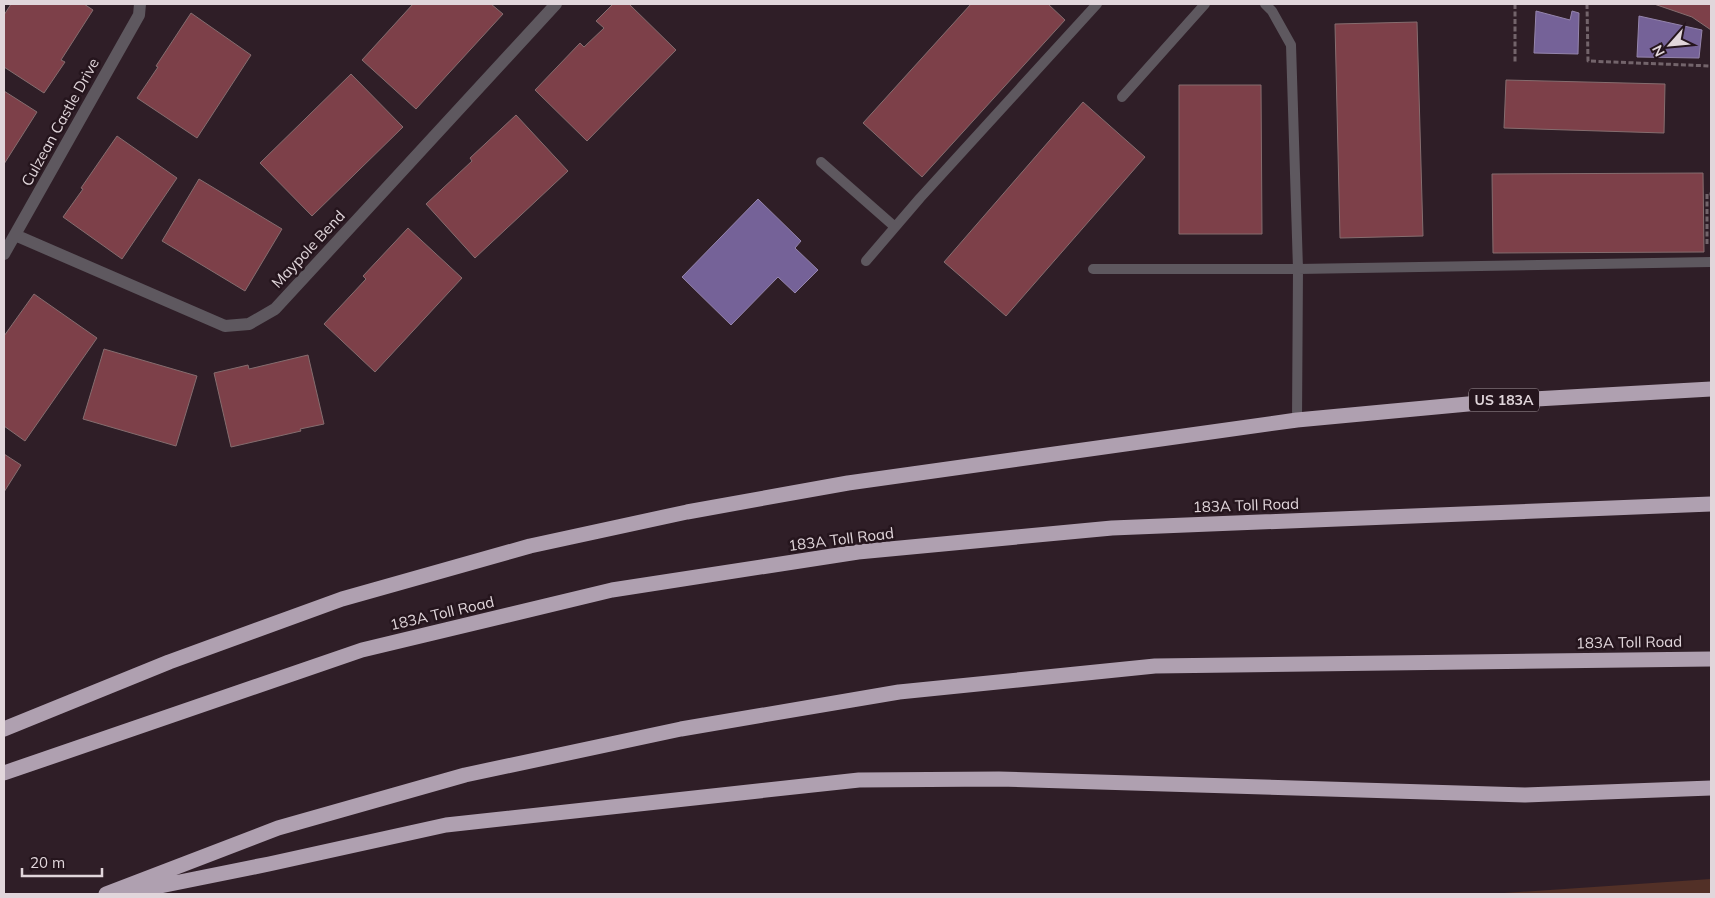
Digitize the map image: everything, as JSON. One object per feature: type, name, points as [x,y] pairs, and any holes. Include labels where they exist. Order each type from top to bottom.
[{"type":"highway","name":"US 183A","points":[[1296,420],[1500,401],[1711,389]]},
{"type":"highway","points":[[4,729],[169,662],[342,598],[530,546],[688,512],[848,483],[1296,420]]},
{"type":"highway","name":"183A Toll Road","points":[[4,773],[362,650],[612,590],[858,552],[1112,528],[1711,504]]},
{"type":"highway","name":"183A Toll Road","points":[[106,894],[278,828],[465,775],[681,729],[899,692],[1155,666],[1711,659]]},
{"type":"highway","points":[[118,894],[260,866],[446,825],[859,780],[999,779],[1525,795],[1711,788]]},
{"type":"street","name":"Culzean Castle Drive","points":[[4,254],[139,15],[140,4]]},
{"type":"street","name":"Maypole Bend","points":[[15,235],[225,326],[250,324],[275,309],[556,4]]},
{"type":"lane","points":[[866,261],[1097,4]]},
{"type":"lane","points":[[1122,97],[1205,4]]},
{"type":"lane","points":[[1264,4],[1272,11],[1291,45],[1298,269],[1296,420]]},
{"type":"lane","points":[[822,162],[895,227]]},
{"type":"lane","points":[[1094,269],[1298,269],[1709,262]]},
{"type":"path","points":[[1515,4],[1515,62]]},
{"type":"path","points":[[1588,4],[1588,61],[1711,66]]},
{"type":"path","points":[[1709,262],[1707,194],[1711,194]]},
{"type":"shaded area","points":[[1536,11],[1570,20],[1572,11],[1579,13],[1578,54],[1534,53]]},
{"type":"shaded area","points":[[1639,16],[1702,30],[1699,58],[1637,57]]},
{"type":"shaded area","points":[[758,199],[801,241],[795,248],[818,270],[795,293],[778,277],[731,325],[682,277]]},
{"type":"shaded area","points":[[1711,879],[1711,894],[1489,894]]},
{"type":"building","points":[[11,4],[84,4],[93,10],[61,60],[65,62],[44,93],[4,67],[4,15]]},
{"type":"building","points":[[413,4],[491,4],[503,14],[416,109],[362,60]]},
{"type":"building","points":[[613,4],[629,4],[676,50],[587,141],[535,90],[580,43],[584,47],[604,28],[596,21]]},
{"type":"building","points":[[971,4],[1048,4],[1065,20],[922,177],[863,123]]},
{"type":"building","points":[[1654,4],[1711,4],[1711,30],[1692,17]]},
{"type":"building","points":[[191,13],[251,55],[197,138],[137,98]]},
{"type":"building","points":[[1417,22],[1423,236],[1340,238],[1335,24]]},
{"type":"building","points":[[351,74],[403,127],[312,216],[260,163]]},
{"type":"building","points":[[1506,80],[1665,84],[1664,133],[1504,128]]},
{"type":"building","points":[[1179,85],[1261,85],[1262,234],[1179,234]]},
{"type":"building","points":[[4,91],[37,112],[4,164]]},
{"type":"building","points":[[1083,102],[1145,157],[1006,316],[944,262]]},
{"type":"building","points":[[516,115],[568,171],[475,258],[426,204],[472,161],[470,158]]},
{"type":"building","points":[[117,136],[177,178],[122,259],[63,217]]},
{"type":"building","points":[[1703,173],[1704,252],[1493,253],[1492,174]]},
{"type":"building","points":[[199,179],[282,229],[245,291],[162,241]]},
{"type":"building","points":[[408,228],[462,278],[375,372],[324,324],[366,279],[363,276]]},
{"type":"building","points":[[34,294],[97,338],[25,441],[4,426],[4,336]]},
{"type":"building","points":[[104,349],[197,376],[176,446],[83,419]]},
{"type":"building","points":[[308,355],[324,424],[231,447],[214,373],[248,365],[249,369]]},
{"type":"building","points":[[4,454],[21,465],[4,492]]}]
